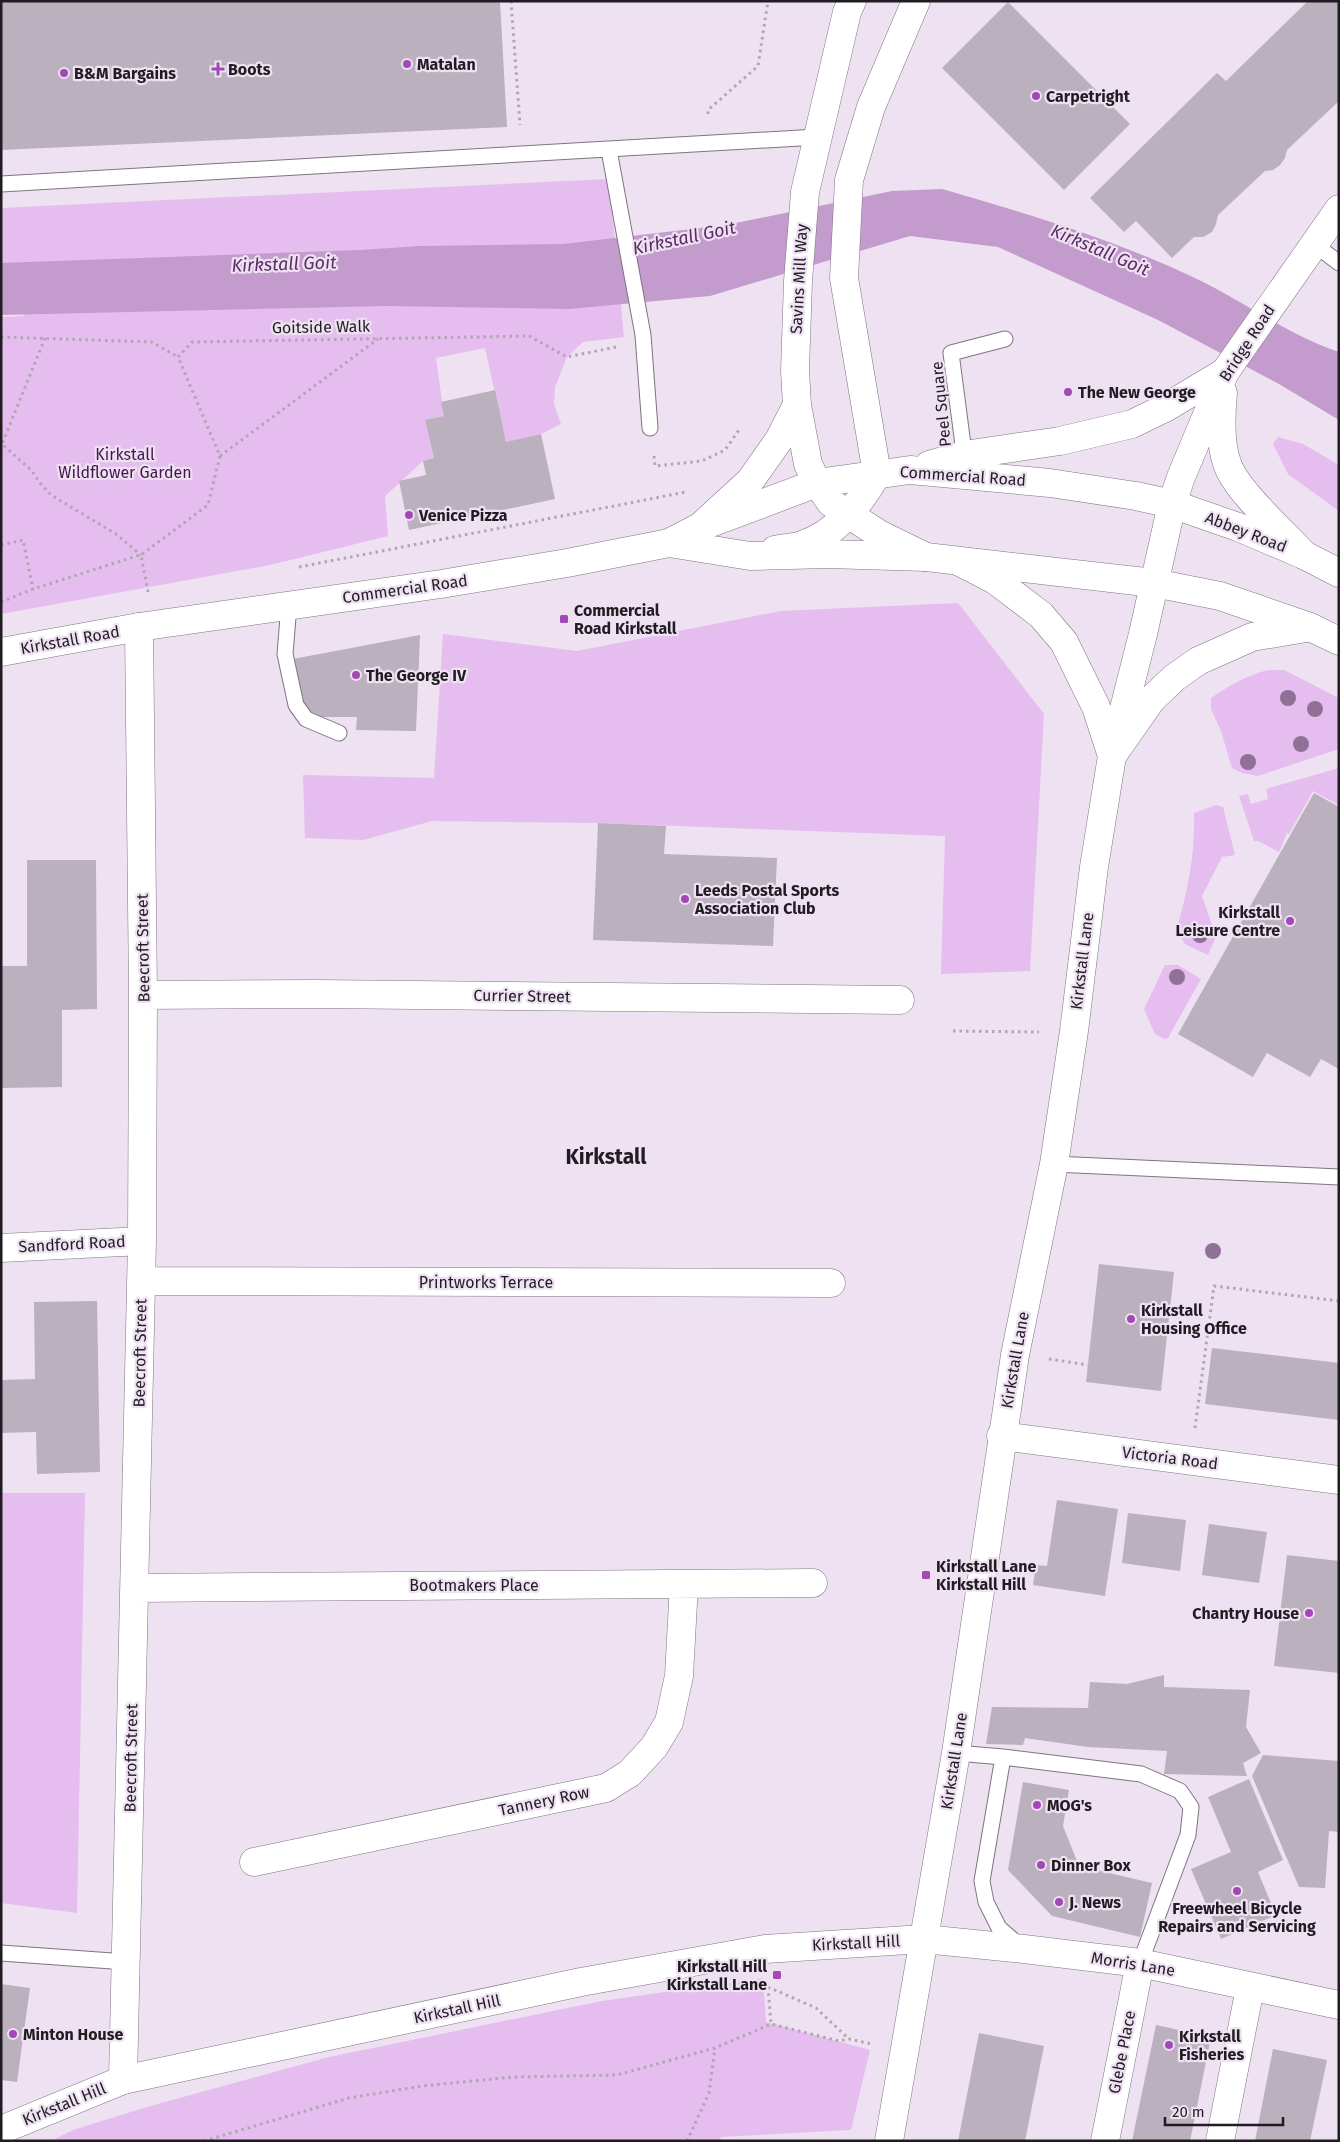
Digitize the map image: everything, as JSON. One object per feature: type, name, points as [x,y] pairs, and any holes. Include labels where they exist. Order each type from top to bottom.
[{"type":"street","name":"Savins Mill Way","points":[[852,1],[847,12],[805,192],[798,281],[795,371],[797,405],[808,464],[816,483],[831,503],[879,534],[926,557]]},
{"type":"street","points":[[750,556],[802,545],[824,534],[849,515],[890,466],[844,278],[849,180],[871,107],[916,1]]},
{"type":"street","name":"Bridge Road","points":[[1154,583],[1160,502],[1225,372],[1339,209]]},
{"type":"street","points":[[966,465],[1132,424],[1165,408],[1225,372]]},
{"type":"street","points":[[1225,372],[1221,424],[1228,466],[1245,493],[1304,555]]},
{"type":"street","points":[[700,527],[750,481],[779,440],[797,405]]},
{"type":"street","name":"Commercial Road","points":[[146,626],[441,584],[567,563],[669,543],[700,527],[816,483],[890,466],[966,465],[1050,483],[1160,502]]},
{"type":"street","name":"Abbey Road","points":[[1160,502],[1238,526],[1304,555],[1339,573]]},
{"type":"street","name":"Commercial Road","points":[[669,543],[750,556],[828,554],[926,557],[1154,583]]},
{"type":"street","points":[[956,560],[995,580],[1041,615],[1064,642],[1096,707],[1112,756]]},
{"type":"street","points":[[1154,583],[1220,596],[1310,627],[1339,641]]},
{"type":"street","name":"Kirkstall Lane","points":[[889,2141],[956,1752],[1001,1436],[1015,1355],[1054,1164],[1074,1031],[1094,867],[1112,756],[1154,583]]},
{"type":"street","name":"Kirkstall Road","points":[[1,652],[146,626]]},
{"type":"street","name":"Beecroft Street","points":[[123,2080],[142,1241],[146,626]]},
{"type":"street","points":[[1112,756],[1152,699],[1174,678],[1198,660],[1252,637],[1310,627]]},
{"type":"street","name":"Currier Street","points":[[143,995],[318,994],[900,1000]]},
{"type":"street","name":"Sandford Road","points":[[1,1248],[142,1241]]},
{"type":"street","name":"Printworks Terrace","points":[[141,1282],[831,1283]]},
{"type":"street","name":"Victoria Road","points":[[1001,1436],[1339,1480]]},
{"type":"street","name":"Bootmakers Place","points":[[135,1588],[813,1583]]},
{"type":"street","name":"Tannery Row","points":[[254,1862],[606,1788],[630,1773],[654,1747],[669,1722],[679,1676],[684,1584]]},
{"type":"street","name":"Morris Lane","points":[[924,1939],[1140,1963],[1250,1988],[1339,2005]]},
{"type":"street","name":"Kirkstall Hill","points":[[1,2130],[123,2080],[581,1982],[765,1949],[924,1939]]},
{"type":"street","name":"Glebe Place","points":[[1106,2141],[1140,1963]]},
{"type":"street","points":[[1220,2141],[1250,1988]]},
{"type":"lane","points":[[1,184],[817,137]]},
{"type":"lane","points":[[609,150],[643,338],[650,428]]},
{"type":"lane","points":[[1314,244],[1339,263]]},
{"type":"lane","name":"Peel Square","points":[[966,465],[951,353],[1005,339]]},
{"type":"lane","points":[[290,605],[285,654],[296,706],[306,719],[339,733]]},
{"type":"lane","points":[[1054,1164],[1339,1177]]},
{"type":"lane","points":[[956,1752],[1141,1774],[1180,1791],[1191,1807],[1188,1836],[1140,1963]]},
{"type":"lane","points":[[1003,1757],[982,1881],[986,1902],[999,1928],[1024,1949]]},
{"type":"lane","points":[[1,1953],[126,1962]]},
{"type":"path","points":[[511,1],[522,155]]},
{"type":"path","points":[[708,144],[708,110],[758,66],[768,1]]},
{"type":"path","name":"Goitside Walk","points":[[178,357],[192,342],[530,336],[567,357],[643,338]]},
{"type":"path","points":[[1,337],[152,342],[178,357],[220,456],[208,506],[141,555],[33,589],[1,602]]},
{"type":"path","points":[[45,338],[2,445],[32,471],[40,484],[51,495],[116,534],[141,555],[146,626]]},
{"type":"path","points":[[220,456],[379,338]]},
{"type":"path","points":[[655,466],[702,461],[725,450],[739,430]]},
{"type":"path","points":[[1,545],[24,540],[33,589]]},
{"type":"path","points":[[952,1031],[1028,1032]]},
{"type":"path","points":[[1190,1461],[1214,1286],[1339,1301]]},
{"type":"path","points":[[771,2024],[768,1987],[816,2008],[849,2039]]},
{"type":"path","points":[[204,2141],[349,2098],[422,2086],[513,2077],[617,2075],[715,2048],[771,2024],[839,2041]]},
{"type":"path","points":[[687,2141],[709,2092],[715,2048]]},
{"type":"green space","name":"Kirkstall Wildflower Garden","points":[[609,179],[624,337],[583,342],[567,357],[555,387],[554,404],[561,424],[541,434],[506,442],[485,348],[436,358],[444,416],[425,420],[434,458],[423,461],[385,496],[388,536],[270,565],[1,614],[1,317],[24,316],[1,278],[1,208]]},
{"type":"green space","points":[[1278,437],[1303,444],[1339,465],[1339,511],[1288,474],[1273,444]]},
{"type":"green space","points":[[958,603],[1044,714],[1030,971],[941,974],[945,836],[598,823],[432,821],[363,840],[305,838],[303,775],[434,778],[443,634],[577,651],[781,611]]},
{"type":"green space","points":[[1269,670],[1284,670],[1339,698],[1339,749],[1258,776],[1242,773],[1232,768],[1221,731],[1211,709],[1211,698],[1239,681]]},
{"type":"green space","points":[[1339,768],[1339,805],[1313,791],[1289,834],[1287,833],[1279,852],[1258,841],[1254,841],[1239,796],[1248,794],[1251,804],[1268,799],[1266,789]]},
{"type":"green space","points":[[1216,805],[1223,807],[1235,855],[1222,857],[1202,896],[1216,937],[1208,955],[1185,944],[1176,931],[1190,872],[1194,813]]},
{"type":"green space","points":[[1165,965],[1178,965],[1201,979],[1168,1038],[1164,1039],[1155,1034],[1144,1009]]},
{"type":"green space","points":[[1,1493],[85,1493],[77,1913],[1,1903]]},
{"type":"green space","points":[[763,1978],[766,2022],[870,2050],[851,2130],[721,2137],[720,2141],[51,2141],[73,2130],[147,2107],[329,2057],[602,2001]]},
{"type":"water","name":"Kirkstall Goit","points":[[942,189],[1039,218],[1135,252],[1197,279],[1302,337],[1339,352],[1339,420],[1279,384],[1158,320],[998,247],[910,236],[710,296],[569,309],[386,306],[1,315],[1,263],[361,250],[420,246],[563,244],[726,225],[892,191]]},
{"type":"building","points":[[1,1],[500,1],[507,127],[1,150]]},
{"type":"building","points":[[1308,1],[1339,1],[1339,101],[1287,150],[1285,158],[1280,165],[1273,170],[1265,171],[1218,215],[1212,232],[1203,237],[1194,237],[1172,258],[1136,221],[1124,232],[1090,198],[1217,73],[1226,81]]},
{"type":"building","name":"Carpetright","points":[[1008,2],[1130,124],[1064,190],[942,68]]},
{"type":"building","points":[[495,390],[506,442],[541,434],[555,499],[409,530],[399,481],[426,475],[423,461],[434,458],[425,420],[444,416],[441,402]]},
{"type":"building","name":"The George IV","points":[[420,635],[416,731],[356,730],[357,717],[307,717],[296,692],[293,659]]},
{"type":"building","name":"Kirkstall Leisure Centre","points":[[1314,793],[1339,807],[1339,1069],[1321,1059],[1310,1077],[1267,1053],[1253,1077],[1178,1034]]},
{"type":"building","name":"Leeds Postal Sports Association Club","points":[[598,823],[666,826],[664,854],[777,858],[773,946],[593,940]]},
{"type":"building","points":[[27,860],[96,860],[97,1009],[62,1010],[62,1087],[1,1088],[1,966],[27,966]]},
{"type":"building","name":"Kirkstall Housing Office","points":[[1099,1264],[1174,1272],[1161,1391],[1086,1382]]},
{"type":"building","points":[[97,1301],[100,1472],[37,1474],[36,1432],[1,1433],[1,1380],[35,1379],[34,1302]]},
{"type":"building","points":[[1212,1348],[1339,1363],[1339,1420],[1205,1404]]},
{"type":"building","points":[[1057,1500],[1118,1509],[1105,1596],[1033,1585],[1036,1565],[1047,1566]]},
{"type":"building","points":[[1128,1513],[1186,1520],[1180,1571],[1122,1563]]},
{"type":"building","points":[[1209,1524],[1267,1532],[1259,1583],[1202,1575]]},
{"type":"building","name":"Chantry House","points":[[1287,1555],[1339,1561],[1339,1673],[1274,1666]]},
{"type":"building","points":[[1164,1675],[1164,1687],[1250,1690],[1246,1727],[1261,1753],[1243,1763],[1247,1776],[1164,1774],[1167,1751],[1088,1747],[1025,1738],[1023,1745],[986,1744],[992,1707],[1088,1708],[1090,1682],[1127,1684]]},
{"type":"building","points":[[1263,1755],[1339,1761],[1339,1832],[1329,1831],[1325,1888],[1299,1887],[1252,1776]]},
{"type":"building","points":[[1249,1779],[1283,1860],[1258,1872],[1276,1915],[1221,1939],[1191,1869],[1231,1852],[1208,1797]]},
{"type":"building","points":[[1023,1782],[1069,1790],[1063,1826],[1079,1866],[1152,1883],[1140,1937],[1052,1916],[1008,1870]]},
{"type":"building","name":"Minton House","points":[[1,1984],[30,1988],[17,2082],[1,2080]]},
{"type":"building","points":[[1156,2025],[1211,2037],[1190,2141],[1132,2141]]},
{"type":"building","points":[[979,2033],[1044,2046],[1025,2141],[958,2141]]},
{"type":"building","points":[[1273,2049],[1327,2060],[1310,2141],[1255,2141]]},
{"type":"place","name":"Matalan","points":[[407,64]]},
{"type":"place","name":"Boots","points":[[218,69]]},
{"type":"place","name":"B&M Bargains","points":[[64,73]]},
{"type":"place","name":"Carpetright","points":[[1036,96]]},
{"type":"place","name":"The New George","points":[[1068,392]]},
{"type":"place","name":"Venice Pizza","points":[[409,515]]},
{"type":"place","name":"Commercial Road Kirkstall","points":[[564,619]]},
{"type":"place","name":"The George IV","points":[[356,675]]},
{"type":"place","name":"Leeds Postal Sports Association Club","points":[[685,899]]},
{"type":"place","name":"Kirkstall Leisure Centre","points":[[1290,921]]},
{"type":"place","name":"Kirkstall Housing Office","points":[[1131,1319]]},
{"type":"place","name":"Kirkstall Lane Kirkstall Hill","points":[[926,1575]]},
{"type":"place","name":"Chantry House","points":[[1309,1613]]},
{"type":"place","name":"MOG's","points":[[1037,1805]]},
{"type":"place","name":"Dinner Box","points":[[1041,1865]]},
{"type":"place","name":"Freewheel Bicycle Repairs and Servicing","points":[[1237,1891]]},
{"type":"place","name":"J. News","points":[[1059,1902]]},
{"type":"place","name":"Kirkstall Hill Kirkstall Lane","points":[[777,1975]]},
{"type":"place","name":"Minton House","points":[[13,2034]]},
{"type":"place","name":"Kirkstall Fisheries","points":[[1169,2045]]},
{"type":"district","name":"Kirkstall","points":[[606,1157]]}]
